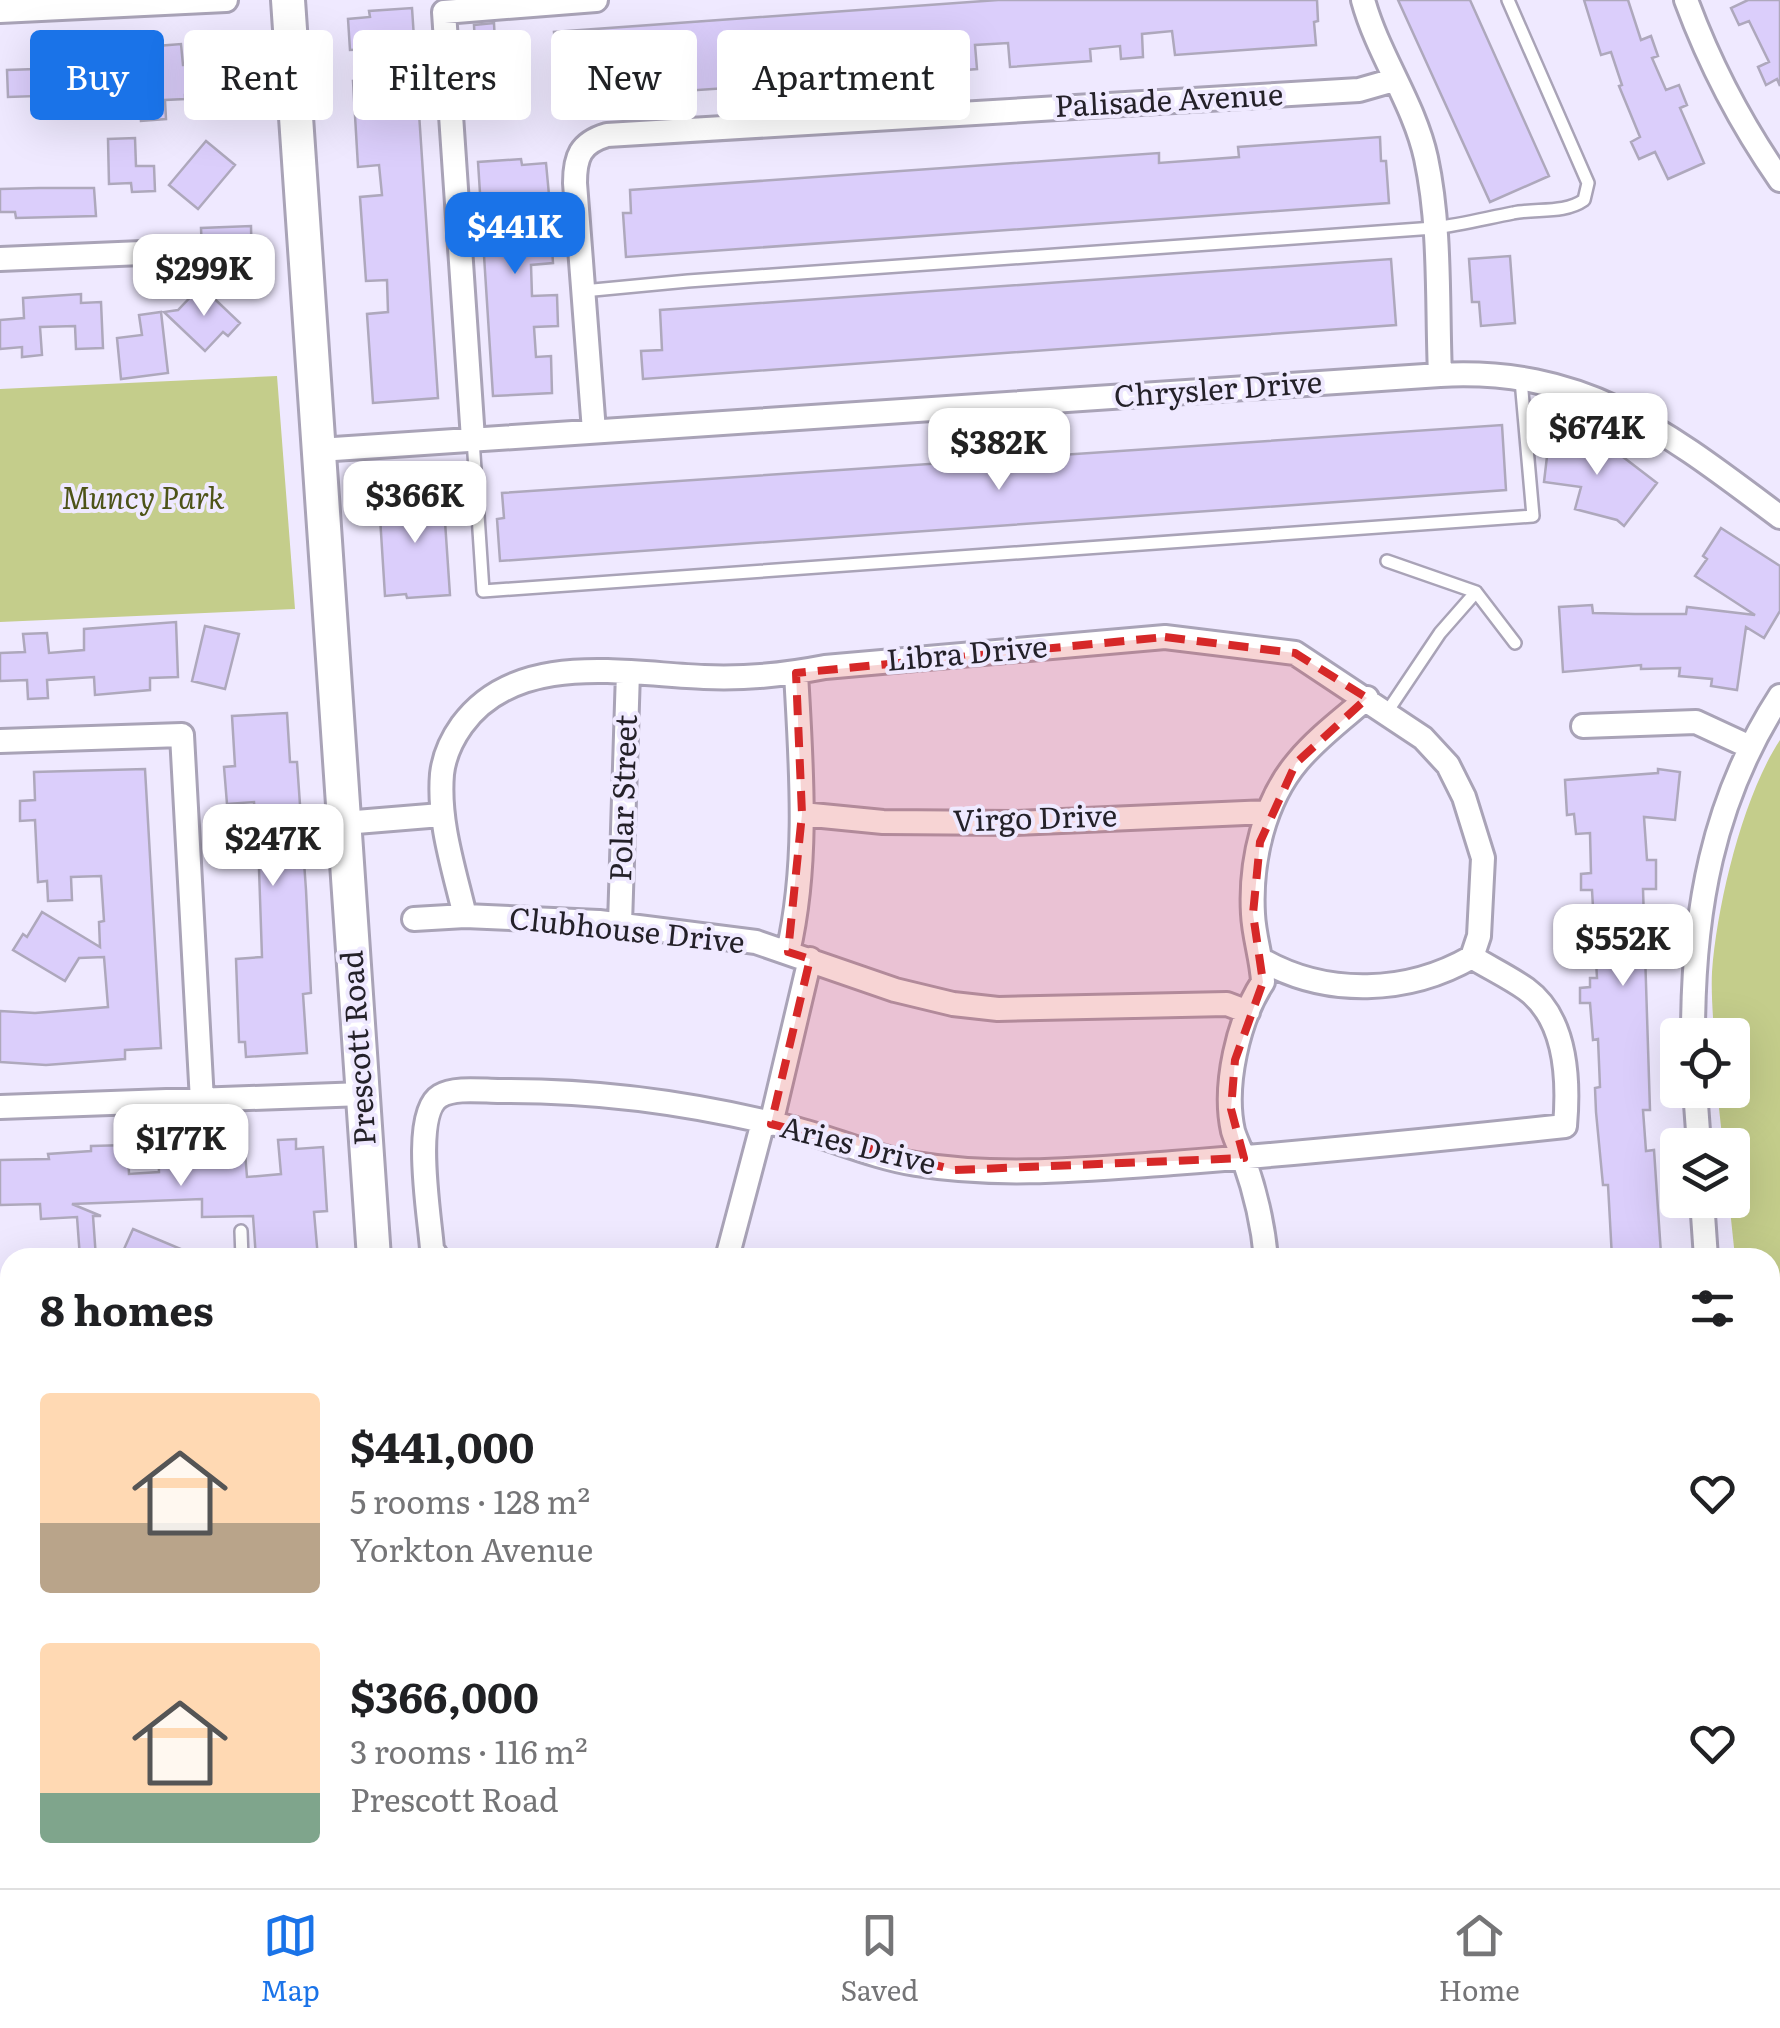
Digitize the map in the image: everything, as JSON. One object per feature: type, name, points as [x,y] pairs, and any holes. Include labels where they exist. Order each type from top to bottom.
[{"type":"main road","name":"Prescott Road","points":[[288,0],[373,1248]]},
{"type":"street","points":[[0,11],[226,0]]},
{"type":"street","points":[[473,440],[444,12],[596,0]]},
{"type":"street","points":[[1364,0],[1372,32],[1412,116],[1426,156],[1434,228],[1440,375]]},
{"type":"street","points":[[1686,0],[1722,85],[1780,180]]},
{"type":"street","name":"Palisade Avenue","points":[[583,291],[575,160],[585,144],[607,135],[1359,90],[1394,80]]},
{"type":"street","points":[[0,259],[142,253]]},
{"type":"street","points":[[583,291],[594,431]]},
{"type":"street","name":"Chrysler Drive","points":[[319,450],[1440,375],[1521,376],[1582,394],[1655,428],[1780,517]]},
{"type":"street","name":"Libra Drive","points":[[465,916],[442,815],[442,771],[458,730],[484,699],[522,680],[556,674],[628,672],[776,677],[825,666],[1165,637],[1295,653],[1423,738],[1448,765],[1464,797],[1483,858],[1479,936],[1472,958]]},
{"type":"street","name":"Polar Street","points":[[620,924],[628,672]]},
{"type":"street","points":[[730,1248],[768,1123],[799,956],[796,918],[802,814],[796,673]]},
{"type":"street","points":[[1693,1018],[1693,976],[1705,879],[1730,794],[1750,747],[1780,696]]},
{"type":"street","points":[[1264,1248],[1258,1205],[1234,1132],[1231,1108],[1236,1060],[1248,1012],[1263,982],[1262,960],[1255,940],[1252,889],[1268,812],[1296,763],[1367,698]]},
{"type":"street","points":[[1584,726],[1696,722],[1750,747]]},
{"type":"street","points":[[0,741],[182,735],[202,1101]]},
{"type":"street","name":"Virgo Drive","points":[[802,814],[884,822],[1015,823],[1268,812]]},
{"type":"street","points":[[344,822],[442,815]]},
{"type":"street","name":"Clubhouse Drive","points":[[414,919],[465,916],[620,924],[756,942],[826,968],[953,1004],[1014,1009],[1227,1004],[1248,1012]]},
{"type":"street","points":[[1262,960],[1295,977],[1339,986],[1412,982],[1472,958]]},
{"type":"street","name":"Aries Drive","points":[[432,1248],[423,1126],[432,1103],[440,1095],[454,1092],[614,1096],[768,1123],[866,1153],[956,1170],[1054,1171],[1244,1158],[1565,1126],[1566,1064],[1552,1022],[1528,991],[1472,958]]},
{"type":"street","points":[[0,1108],[362,1094]]},
{"type":"street","points":[[1703,1218],[1705,1248]]},
{"type":"lane","points":[[583,291],[1434,228],[1517,212],[1574,207],[1584,200],[1588,184],[1581,162],[1508,0]]},
{"type":"lane","points":[[473,440],[483,591],[1533,516],[1521,376]]},
{"type":"lane","points":[[1387,561],[1476,592],[1515,643]]},
{"type":"lane","points":[[1388,712],[1440,633],[1476,592]]},
{"type":"lane","points":[[241,1230],[242,1248]]},
{"type":"highlighted area","points":[[1165,637],[1295,653],[1367,698],[1296,763],[1260,842],[1253,914],[1263,982],[1235,1060],[1231,1109],[1244,1158],[955,1170],[771,1124],[810,959],[788,952],[802,814],[796,673]]},
{"type":"green space","name":"Muncy Park","points":[[277,376],[295,609],[0,622],[0,389]]},
{"type":"green space","points":[[1780,740],[1780,1248],[1734,1248],[1731,1218],[1750,1218],[1750,1128],[1721,1128],[1719,1108],[1750,1108],[1750,1018],[1713,1018],[1712,980],[1720,915],[1734,852],[1754,790]]},
{"type":"building","points":[[998,0],[1317,0],[1318,21],[1314,22],[1316,45],[1175,55],[1172,31],[1142,34],[1143,57],[1121,59],[1120,46],[1090,49],[1091,61],[1010,67],[1008,43],[975,45],[977,69],[970,70],[970,30],[717,30],[717,89],[697,90],[697,30],[582,30]]},
{"type":"building","points":[[1398,0],[1470,0],[1549,176],[1490,202]]},
{"type":"building","points":[[1584,0],[1628,0],[1641,40],[1651,36],[1658,56],[1652,58],[1666,90],[1679,85],[1687,105],[1680,108],[1704,163],[1668,179],[1655,152],[1639,159],[1631,142],[1640,137],[1619,86],[1622,85],[1611,52],[1601,55]]},
{"type":"building","points":[[1748,0],[1780,0],[1780,86],[1777,79],[1766,85],[1758,67],[1769,62],[1749,21],[1739,25],[1731,8]]},
{"type":"building","points":[[412,8],[413,30],[353,30],[350,50],[348,19],[370,17],[369,11]]},
{"type":"building","points":[[494,23],[494,30],[474,30],[474,25]]},
{"type":"building","points":[[181,44],[184,99],[165,100],[164,119],[164,45]]},
{"type":"building","points":[[30,69],[30,96],[8,97],[7,70]]},
{"type":"building","points":[[355,120],[419,120],[438,398],[373,403],[367,314],[388,312],[387,280],[366,281],[360,197],[382,195],[379,165],[358,167]]},
{"type":"building","points":[[1380,137],[1389,203],[626,257],[623,213],[631,213],[630,190],[1159,153],[1159,163],[1239,157],[1238,147]]},
{"type":"building","points":[[135,138],[136,166],[154,166],[155,191],[132,192],[131,183],[109,184],[108,139]]},
{"type":"building","points":[[206,141],[235,165],[198,209],[169,185]]},
{"type":"building","points":[[521,159],[522,165],[546,163],[549,195],[526,196],[525,202],[527,234],[551,232],[553,263],[531,265],[532,296],[557,295],[558,326],[534,327],[536,357],[551,356],[552,393],[493,396],[478,162]]},
{"type":"building","points":[[94,188],[96,216],[16,218],[15,212],[0,212],[0,189]]},
{"type":"building","points":[[251,226],[252,273],[203,275],[201,228]]},
{"type":"building","points":[[1510,256],[1515,323],[1481,326],[1479,302],[1472,302],[1469,259]]},
{"type":"building","points":[[1391,259],[1396,325],[643,379],[641,351],[662,350],[660,310]]},
{"type":"building","points":[[201,286],[240,323],[228,336],[223,332],[205,351],[164,312],[178,310]]},
{"type":"building","points":[[81,294],[81,303],[101,302],[103,348],[76,349],[75,326],[40,327],[42,355],[22,357],[22,347],[0,349],[0,320],[24,318],[23,298]]},
{"type":"building","points":[[161,312],[168,373],[121,379],[117,338],[142,335],[139,315]]},
{"type":"building","points":[[1502,425],[1506,490],[500,561],[497,519],[504,518],[502,493]]},
{"type":"building","points":[[1550,431],[1578,435],[1577,444],[1623,457],[1657,483],[1624,526],[1617,520],[1575,509],[1581,487],[1544,482]]},
{"type":"building","points":[[443,492],[450,595],[385,596],[379,501],[400,499],[400,494]]},
{"type":"building","points":[[1721,528],[1780,566],[1780,611],[1764,638],[1746,627],[1737,690],[1711,686],[1712,679],[1679,676],[1680,668],[1641,669],[1641,665],[1563,672],[1559,607],[1592,605],[1593,613],[1686,614],[1687,607],[1755,615],[1695,576]]},
{"type":"building","points":[[176,622],[178,677],[150,678],[150,690],[95,695],[94,677],[47,680],[48,698],[28,699],[27,680],[0,681],[0,653],[25,652],[23,634],[47,633],[49,653],[84,650],[84,629]]},
{"type":"building","points":[[205,626],[239,634],[225,689],[192,681]]},
{"type":"building","points":[[287,713],[290,762],[297,762],[306,890],[311,993],[303,994],[307,1053],[246,1057],[245,1042],[239,1042],[236,959],[262,957],[254,802],[227,804],[224,767],[235,766],[232,716]]},
{"type":"building","points":[[145,769],[161,1048],[125,1050],[125,1059],[46,1065],[0,1062],[0,1011],[35,1013],[108,1007],[104,957],[79,958],[65,981],[13,950],[23,934],[27,937],[42,912],[100,947],[99,922],[104,921],[101,876],[71,877],[72,900],[48,901],[47,881],[38,882],[35,820],[20,821],[20,801],[35,800],[34,772]]},
{"type":"building","points":[[1658,769],[1680,772],[1675,820],[1644,817],[1647,860],[1656,860],[1656,889],[1643,889],[1650,1110],[1643,1110],[1646,1151],[1654,1150],[1661,1248],[1611,1248],[1608,1185],[1603,1185],[1596,1112],[1595,1088],[1600,1087],[1598,1039],[1593,1040],[1590,1003],[1580,1003],[1580,988],[1590,987],[1590,978],[1597,978],[1592,890],[1581,890],[1581,874],[1591,873],[1590,833],[1576,834],[1574,814],[1567,815],[1565,780],[1658,773]]},
{"type":"building","points":[[296,1139],[296,1149],[323,1147],[327,1211],[314,1212],[317,1248],[255,1248],[253,1216],[202,1217],[202,1199],[72,1204],[101,1216],[93,1216],[95,1248],[79,1248],[77,1217],[41,1219],[40,1204],[0,1205],[0,1160],[49,1159],[48,1154],[91,1151],[91,1146],[128,1145],[129,1174],[159,1172],[158,1144],[192,1142],[193,1148],[224,1147],[223,1141],[244,1140],[247,1177],[281,1174],[278,1140]]},
{"type":"building","points":[[133,1229],[178,1248],[124,1248]]}]
